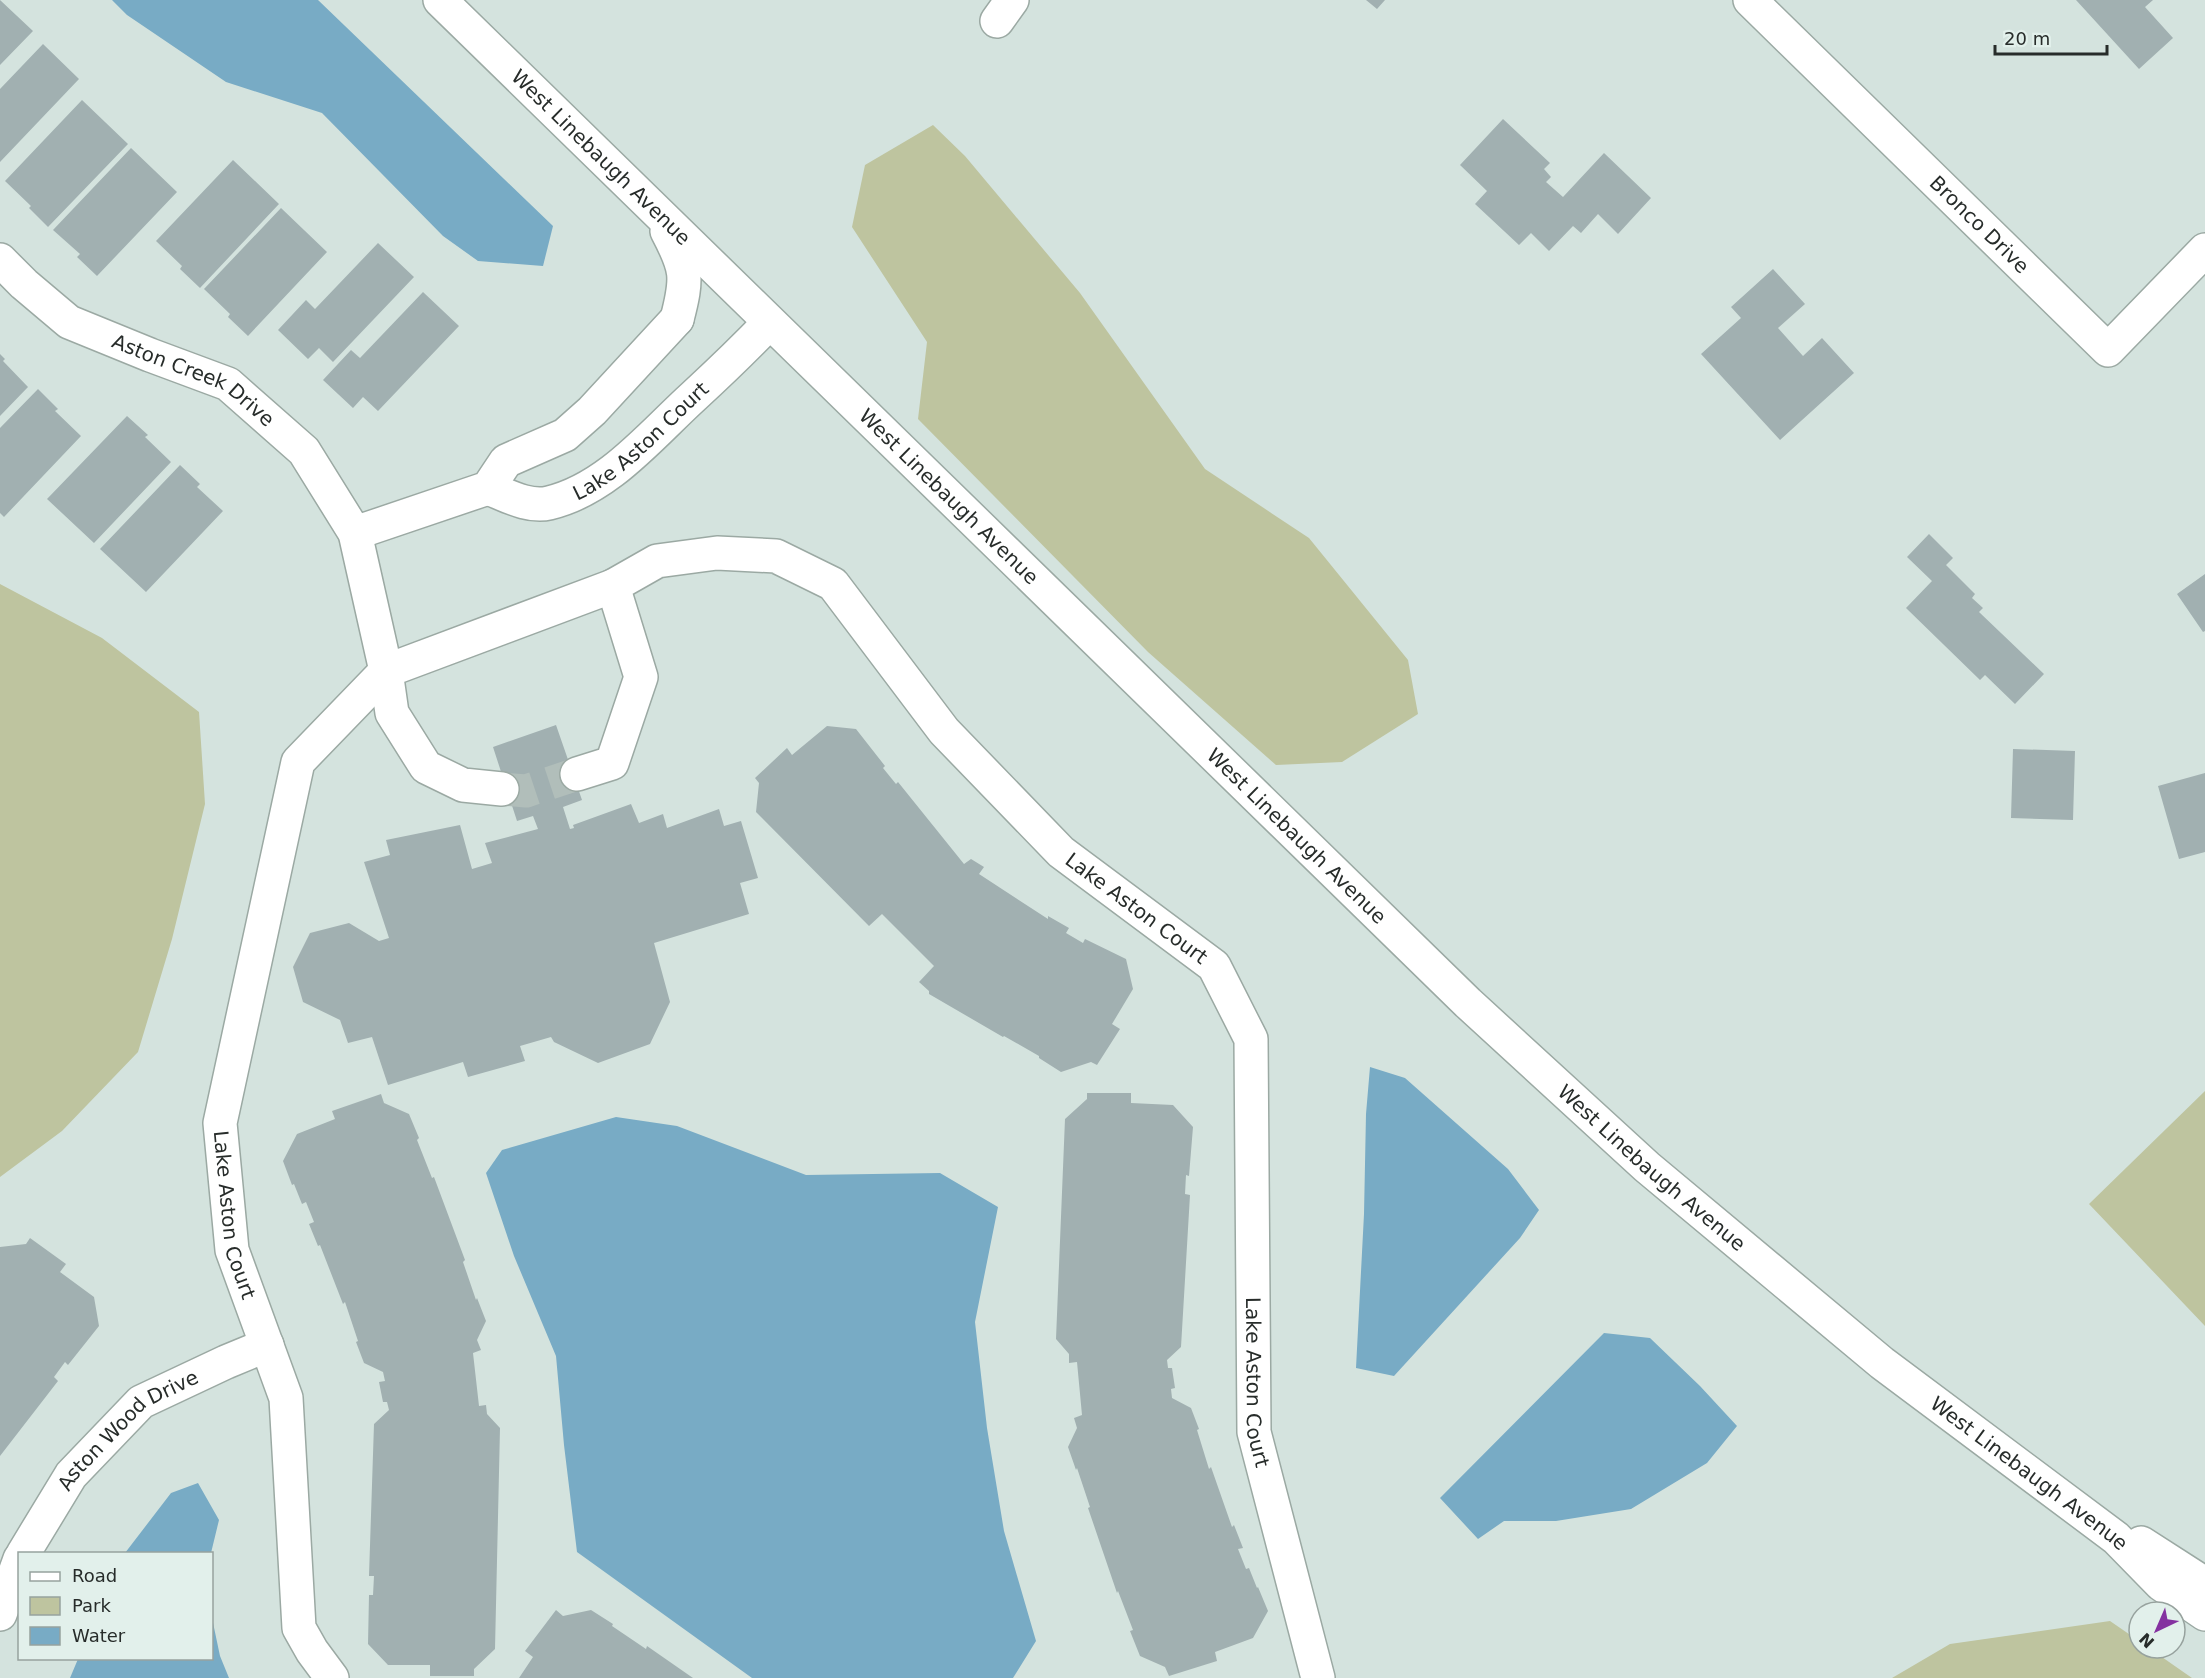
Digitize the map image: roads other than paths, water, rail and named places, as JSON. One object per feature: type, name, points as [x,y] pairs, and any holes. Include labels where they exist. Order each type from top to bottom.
[{"type":"street","name":"West Linebaugh Avenue","points":[[440,0],[1468,1003],[1647,1167],[1882,1363],[2116,1538],[2161,1584],[2205,1614]]},
{"type":"street","name":"Bronco Drive","points":[[1750,0],[2108,350],[2205,250]]},
{"type":"street","points":[[502,789],[463,785],[426,767],[392,713],[386,671],[355,533],[488,488],[506,461],[565,435],[592,411],[677,319],[685,288],[682,260],[657,213]]},
{"type":"street","name":"Aston Creek Drive","points":[[0,260],[24,284],[69,322],[228,384],[304,451],[355,533]]},
{"type":"street","name":"Lake Aston Court","points":[[488,488],[524,502],[547,504],[579,493],[625,461],[728,365],[769,323]]},
{"type":"street","name":"Lake Aston Court","points":[[332,1678],[312,1652],[299,1628],[286,1398],[232,1250],[220,1123],[298,762],[386,671],[613,586],[657,561],[717,553],[776,556],[833,584],[944,731],[1061,852],[1214,966],[1251,1039],[1254,1432],[1318,1678]]},
{"type":"street","points":[[577,774],[612,763],[641,677],[613,586]]},
{"type":"street","name":"Aston Wood Drive","points":[[24,1552],[71,1475],[141,1402],[267,1345]]},
{"type":"street","points":[[2116,1538],[2144,1544],[2205,1584]]},
{"type":"street","points":[[0,1614],[18,1564]]},
{"type":"water","points":[[112,0],[318,0],[553,226],[543,266],[478,261],[443,236],[322,113],[226,82],[127,15]]},
{"type":"water","points":[[1370,1067],[1405,1078],[1508,1169],[1539,1210],[1520,1238],[1394,1376],[1356,1368],[1364,1214],[1366,1114]]},
{"type":"water","points":[[616,1117],[677,1126],[806,1175],[940,1173],[998,1207],[975,1322],[987,1428],[1004,1531],[1036,1641],[1013,1678],[752,1678],[577,1552],[556,1356],[514,1256],[486,1173],[502,1150]]},
{"type":"water","points":[[1604,1333],[1650,1338],[1700,1386],[1737,1426],[1707,1463],[1631,1509],[1556,1521],[1504,1521],[1478,1539],[1440,1498]]},
{"type":"water","points":[[198,1483],[219,1520],[211,1552],[126,1552],[171,1493]]},
{"type":"water","points":[[213,1623],[220,1656],[229,1678],[70,1678],[78,1660],[213,1660]]},
{"type":"tunnel","points":[[502,789],[526,791],[577,774]]}]
